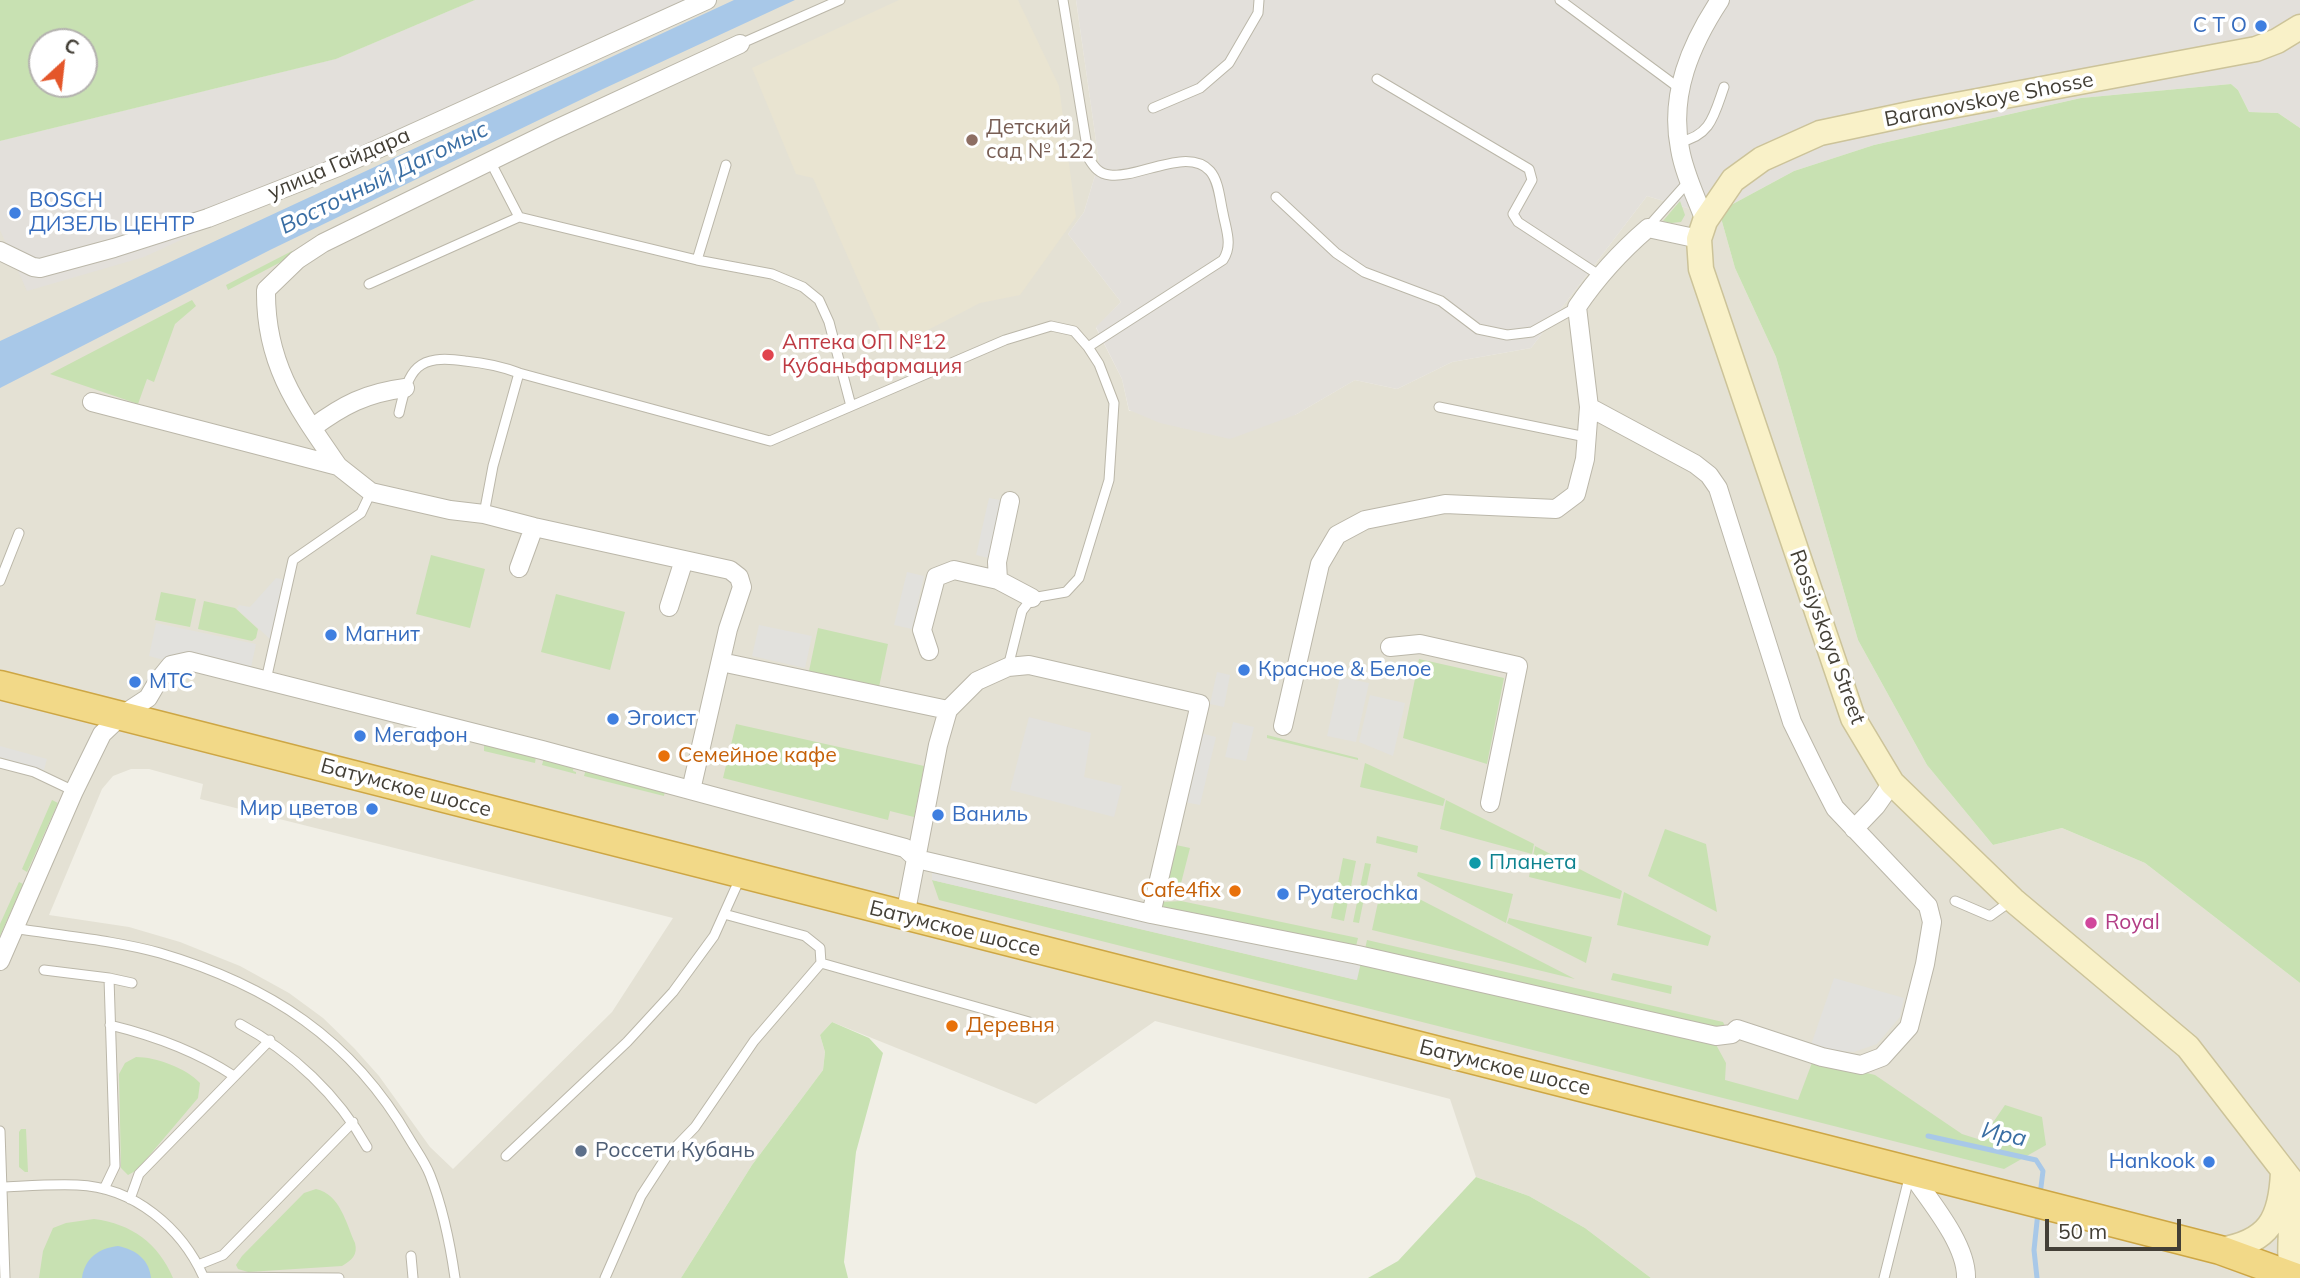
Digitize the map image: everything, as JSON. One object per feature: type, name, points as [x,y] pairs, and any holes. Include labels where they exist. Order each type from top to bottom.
[{"type":"highway","name":"Батумское шоссе","points":[[0,685],[2220,1250],[2295,1277]]},
{"type":"main road","name":"Baranovskoye Shosse","points":[[1702,230],[1733,180],[1762,159],[1820,134],[1932,109],[2256,49],[2299,30]]},
{"type":"main road","name":"Rossiyskaya Street","points":[[1702,230],[1700,269],[1848,705],[1892,783],[2012,900],[2188,1047],[2292,1178],[2300,1200]]},
{"type":"main road","points":[[2220,1250],[2240,1247],[2265,1232],[2292,1178]]},
{"type":"main road","points":[[2292,1178],[2292,1222],[2288,1256],[2295,1277]]},
{"type":"street","name":"улица Гайдара","points":[[0,251],[40,268],[208,218],[338,167],[707,0]]},
{"type":"street","name":"Rossiyskaya Street","points":[[1702,230],[1679,142],[1676,117],[1679,88],[1692,50],[1720,0]]},
{"type":"street","points":[[691,790],[728,629],[742,587],[739,577],[730,570],[484,514],[450,510],[371,492],[338,466],[284,381],[270,343],[266,289],[297,260],[323,243],[740,44]]},
{"type":"street","points":[[1283,726],[1320,564],[1337,535],[1365,520],[1445,504],[1556,509],[1576,494],[1585,459],[1589,407],[1577,307],[1618,254],[1648,228],[1702,230]]},
{"type":"street","points":[[312,428],[341,406],[378,391],[405,388]]},
{"type":"street","points":[[92,402],[338,466]]},
{"type":"street","points":[[0,961],[74,791],[102,734],[122,715],[148,698],[171,665],[188,660],[905,848],[918,859],[1151,914],[1358,956],[1716,1036],[1732,1034],[1737,1029],[1822,1057],[1861,1065],[1882,1057],[1909,1027],[1925,964],[1931,922],[1928,906],[1835,808],[1792,722],[1718,488],[1709,475],[1695,464],[1589,407]]},
{"type":"street","points":[[998,580],[997,562],[1010,501]]},
{"type":"street","points":[[519,568],[534,527]]},
{"type":"street","points":[[669,607],[684,560]]},
{"type":"street","points":[[929,651],[922,630],[936,577],[954,570],[998,580],[1032,598]]},
{"type":"street","points":[[1390,647],[1419,644],[1518,666],[1490,803]]},
{"type":"street","points":[[721,662],[947,710]]},
{"type":"street","points":[[905,916],[947,710],[977,681],[1009,667],[1029,665],[1200,704],[1151,914]]},
{"type":"street","points":[[1854,828],[1876,806],[1892,783]]},
{"type":"street","points":[[1910,1172],[1957,1243],[1966,1278]]},
{"type":"lane","points":[[740,44],[840,0]]},
{"type":"lane","points":[[1063,0],[1088,159],[1096,171],[1111,176],[1182,162],[1204,167],[1211,172],[1218,187],[1230,246],[1223,260],[1088,346]]},
{"type":"lane","points":[[1153,108],[1200,88],[1230,63],[1258,13],[1259,0]]},
{"type":"lane","points":[[1560,0],[1679,88]]},
{"type":"lane","points":[[1377,79],[1529,169],[1532,180],[1513,214],[1518,222],[1600,275]]},
{"type":"lane","points":[[1679,142],[1700,135],[1707,127],[1724,87]]},
{"type":"lane","points":[[490,161],[519,218]]},
{"type":"lane","points":[[697,260],[726,165]]},
{"type":"lane","points":[[1648,228],[1689,181]]},
{"type":"lane","points":[[1276,197],[1336,253],[1364,272],[1441,301],[1478,329],[1507,335],[1532,332],[1577,307]]},
{"type":"lane","points":[[369,284],[519,218],[697,260],[772,274],[803,287],[819,300],[829,322],[851,406]]},
{"type":"lane","points":[[399,413],[405,388],[415,369],[429,360],[443,358],[497,365],[770,441],[1005,340],[1051,326],[1074,331],[1088,346],[1099,364],[1114,403],[1109,480],[1079,578],[1066,592],[1032,598],[1022,611],[1009,667]]},
{"type":"lane","points":[[484,514],[493,466],[519,373]]},
{"type":"lane","points":[[1439,407],[1586,437]]},
{"type":"lane","points":[[266,680],[293,560],[361,513],[371,492]]},
{"type":"lane","points":[[0,581],[19,533]]},
{"type":"lane","points":[[0,762],[34,772],[74,791]]},
{"type":"lane","points":[[506,1156],[627,1042],[673,992],[714,936],[741,875]]},
{"type":"lane","points":[[1955,901],[1990,916],[2005,908],[2012,900]]},
{"type":"lane","points":[[605,1278],[641,1196],[667,1156],[695,1127],[754,1041],[821,963],[820,948],[805,936],[724,914]]},
{"type":"lane","points":[[14,928],[159,953],[218,973],[274,999],[323,1033],[362,1072],[395,1114],[430,1174],[449,1236],[455,1278]]},
{"type":"lane","points":[[821,963],[1054,1029]]},
{"type":"lane","points":[[44,970],[109,978],[132,984]]},
{"type":"lane","points":[[104,1189],[115,1166],[109,978]]},
{"type":"lane","points":[[110,1024],[172,1043],[210,1060],[234,1076]]},
{"type":"lane","points":[[240,1024],[270,1040],[310,1075],[353,1122],[367,1147]]},
{"type":"lane","points":[[130,1199],[139,1174],[270,1040]]},
{"type":"lane","points":[[198,1265],[223,1255],[353,1122]]},
{"type":"lane","points":[[0,1131],[5,1278]]},
{"type":"lane","points":[[1884,1278],[1910,1172]]},
{"type":"lane","points":[[2,1187],[78,1185],[104,1189],[130,1199],[170,1226],[183,1241],[204,1278],[339,1278]]},
{"type":"lane","points":[[411,1256],[413,1278]]},
{"type":"shaded area","points":[[475,0],[1076,0],[1099,162],[1084,212],[1068,234],[1121,302],[1096,328],[1122,379],[1129,411],[1295,415],[1355,380],[1397,389],[1452,362],[1531,348],[1647,196],[1721,218],[1735,268],[1776,357],[1858,640],[1927,765],[1993,845],[2062,828],[2145,863],[2300,983],[2300,1278],[1651,1278],[1585,1228],[1529,1196],[1476,1177],[1450,1099],[1155,1021],[1036,1104],[832,1022],[820,1035],[825,1052],[823,1070],[752,1165],[681,1278],[0,1278],[0,141],[336,59]],"holes":[[[131,769],[149,769],[203,784],[200,799],[673,918],[612,1012],[453,1169],[430,1147],[379,1076],[354,1048],[323,1018],[289,993],[240,966],[180,942],[129,927],[49,915],[102,789],[113,776]]]},
{"type":"shaded area","points":[[475,0],[700,0],[144,257],[27,291],[0,230],[0,141],[336,59]]},
{"type":"shaded area","points":[[899,0],[1018,0],[1059,86],[1076,217],[1020,295],[980,303],[889,350],[813,178],[796,174],[752,68]]},
{"type":"shaded area","points":[[1076,0],[2300,0],[2300,128],[2278,113],[2249,112],[2238,90],[2231,84],[2081,98],[1874,145],[1794,171],[1731,205],[1721,218],[1647,196],[1531,348],[1452,362],[1397,389],[1355,380],[1295,415],[1230,439],[1160,423],[1129,410],[1122,379],[1096,327],[1121,302],[1068,234],[1084,212],[1099,162]]},
{"type":"shaded area","points":[[989,498],[1006,501],[993,559],[976,555]]},
{"type":"shaded area","points":[[907,572],[924,576],[912,629],[894,625]]},
{"type":"shaded area","points":[[276,578],[286,580],[271,640],[237,609],[239,605],[250,607]]},
{"type":"shaded area","points":[[156,623],[256,644],[250,672],[171,662],[149,656]]},
{"type":"shaded area","points":[[759,625],[812,636],[805,668],[752,656]]},
{"type":"shaded area","points":[[1217,672],[1230,675],[1224,707],[1210,704]]},
{"type":"shaded area","points":[[1340,677],[1369,683],[1356,742],[1327,736]]},
{"type":"shaded area","points":[[1370,695],[1405,703],[1393,756],[1359,742]]},
{"type":"shaded area","points":[[1029,717],[1091,733],[1084,777],[1122,786],[1114,817],[1010,790]]},
{"type":"shaded area","points":[[1233,722],[1254,727],[1246,761],[1225,757]]},
{"type":"shaded area","points":[[1200,733],[1216,737],[1200,805],[1184,802]]},
{"type":"shaded area","points":[[0,746],[47,759],[44,770],[0,757]]},
{"type":"shaded area","points":[[932,854],[1161,907],[1361,962],[1357,980],[932,880]]},
{"type":"shaded area","points":[[1834,978],[1904,998],[1900,1017],[1877,1044],[1854,1052],[1822,1049],[1811,1045]]},
{"type":"green space","points":[[0,0],[475,0],[336,59],[0,141]]},
{"type":"green space","points":[[2231,84],[2238,90],[2249,112],[2278,113],[2300,128],[2300,983],[2145,863],[2062,828],[1993,845],[1927,765],[1858,640],[1776,357],[1735,268],[1721,218],[1731,205],[1794,171],[1874,145],[2081,98]]},
{"type":"green space","points":[[1680,201],[1685,215],[1681,222],[1663,221]]},
{"type":"green space","points":[[292,251],[294,255],[228,290],[226,285]]},
{"type":"green space","points":[[192,300],[196,306],[175,324],[154,382],[147,379],[138,404],[50,374]]},
{"type":"green space","points":[[431,555],[485,569],[470,628],[416,614]]},
{"type":"green space","points":[[161,592],[196,599],[190,627],[155,620]]},
{"type":"green space","points":[[556,594],[625,612],[610,670],[541,652]]},
{"type":"green space","points":[[204,601],[235,608],[258,629],[256,638],[252,641],[198,629]]},
{"type":"green space","points":[[818,628],[888,644],[879,687],[809,671]]},
{"type":"green space","points":[[1419,659],[1504,678],[1487,764],[1403,738]]},
{"type":"green space","points":[[736,724],[924,766],[914,817],[890,811],[888,820],[723,778]]},
{"type":"green space","points":[[1267,735],[1358,758],[1358,760],[1267,738]]},
{"type":"green space","points":[[484,742],[536,756],[535,763],[484,751]]},
{"type":"green space","points":[[544,758],[574,766],[573,771],[576,774],[542,765]]},
{"type":"green space","points":[[1365,763],[1445,799],[1443,806],[1360,787]]},
{"type":"green space","points":[[586,769],[665,791],[664,796],[584,776]]},
{"type":"green space","points":[[52,800],[58,803],[27,872],[22,869]]},
{"type":"green space","points":[[1446,800],[1534,844],[1532,854],[1440,829]]},
{"type":"green space","points":[[1665,829],[1706,844],[1717,912],[1648,876]]},
{"type":"green space","points":[[1377,836],[1418,846],[1417,853],[1376,843]]},
{"type":"green space","points":[[1176,845],[1190,848],[1178,895],[1165,895]]},
{"type":"green space","points":[[1535,846],[1622,891],[1620,899],[1529,877]]},
{"type":"green space","points":[[1343,858],[1356,861],[1344,921],[1331,918]]},
{"type":"green space","points":[[1365,863],[1371,864],[1359,923],[1353,922]]},
{"type":"green space","points":[[1418,872],[1513,894],[1506,923],[1417,876]]},
{"type":"green space","points":[[932,880],[1356,980],[1361,962],[1714,1041],[1726,1063],[1725,1080],[1798,1100],[1813,1060],[1875,1075],[1962,1134],[1981,1140],[2005,1105],[2042,1117],[2046,1145],[2004,1169],[939,900]]},
{"type":"green space","points":[[19,882],[23,884],[0,936],[0,924]]},
{"type":"green space","points":[[1392,885],[1575,979],[1372,930],[1380,893]]},
{"type":"green space","points":[[1624,892],[1711,936],[1708,946],[1617,925]]},
{"type":"green space","points":[[1181,901],[1358,938],[1356,946],[1161,907],[1163,902]]},
{"type":"green space","points":[[1509,918],[1592,937],[1586,963],[1507,923]]},
{"type":"green space","points":[[1367,940],[1723,1022],[1727,1030],[1365,949]]},
{"type":"green space","points":[[1613,973],[1672,986],[1671,994],[1611,980]]},
{"type":"green space","points":[[832,1022],[869,1038],[883,1053],[856,1152],[844,1262],[848,1278],[681,1278],[752,1165],[823,1070],[825,1052],[820,1035]]},
{"type":"green space","points":[[136,1057],[170,1064],[200,1083],[198,1098],[137,1170],[128,1175],[121,1168],[119,1074],[125,1063]]},
{"type":"green space","points":[[21,1129],[26,1129],[28,1172],[19,1167]]},
{"type":"green space","points":[[1476,1177],[1529,1196],[1585,1228],[1651,1278],[1368,1278],[1398,1261]]},
{"type":"green space","points":[[316,1189],[331,1197],[341,1210],[355,1243],[356,1251],[351,1259],[342,1266],[248,1272],[238,1269],[236,1265],[242,1256],[304,1193]]},
{"type":"green space","points":[[94,1219],[120,1225],[142,1237],[160,1255],[173,1278],[39,1278],[43,1251],[53,1228]]},
{"type":"water","name":"Восточный Дагомыс","points":[[734,0],[795,0],[603,89],[270,250],[0,388],[0,341]]},
{"type":"water","points":[[118,1246],[140,1256],[148,1266],[151,1278],[82,1278],[86,1265],[94,1255]]},
{"type":"waterway","name":"Ира","points":[[1928,1136],[2036,1160],[2043,1171],[2040,1195]]},
{"type":"waterway","name":"Ира","points":[[2037,1278],[2034,1250],[2038,1212]]},
{"type":"place","name":"С Т О","points":[[2261,26]]},
{"type":"place","name":"Детский сад № 122","points":[[972,140]]},
{"type":"place","name":"BOSCH ДИЗЕЛЬ ЦЕНТР","points":[[15,213]]},
{"type":"place","name":"Аптека ОП №12 Кубаньфармация","points":[[768,355]]},
{"type":"place","name":"Магнит","points":[[331,635]]},
{"type":"place","name":"Красное & Белое","points":[[1244,670]]},
{"type":"place","name":"МТС","points":[[135,682]]},
{"type":"place","name":"Эгоист","points":[[613,719]]},
{"type":"place","name":"Мегафон","points":[[360,736]]},
{"type":"place","name":"Семейное кафе","points":[[664,756]]},
{"type":"place","name":"Мир цветов","points":[[372,809]]},
{"type":"place","name":"Ваниль","points":[[938,815]]},
{"type":"place","name":"Планета","points":[[1475,863]]},
{"type":"place","name":"Cafe4fix","points":[[1235,891]]},
{"type":"place","name":"Pyaterochka","points":[[1283,894]]},
{"type":"place","name":"Royal","points":[[2091,923]]},
{"type":"place","name":"Деревня","points":[[952,1026]]},
{"type":"place","name":"Россети Кубань","points":[[581,1151]]},
{"type":"place","name":"Hankook","points":[[2209,1162]]}]
